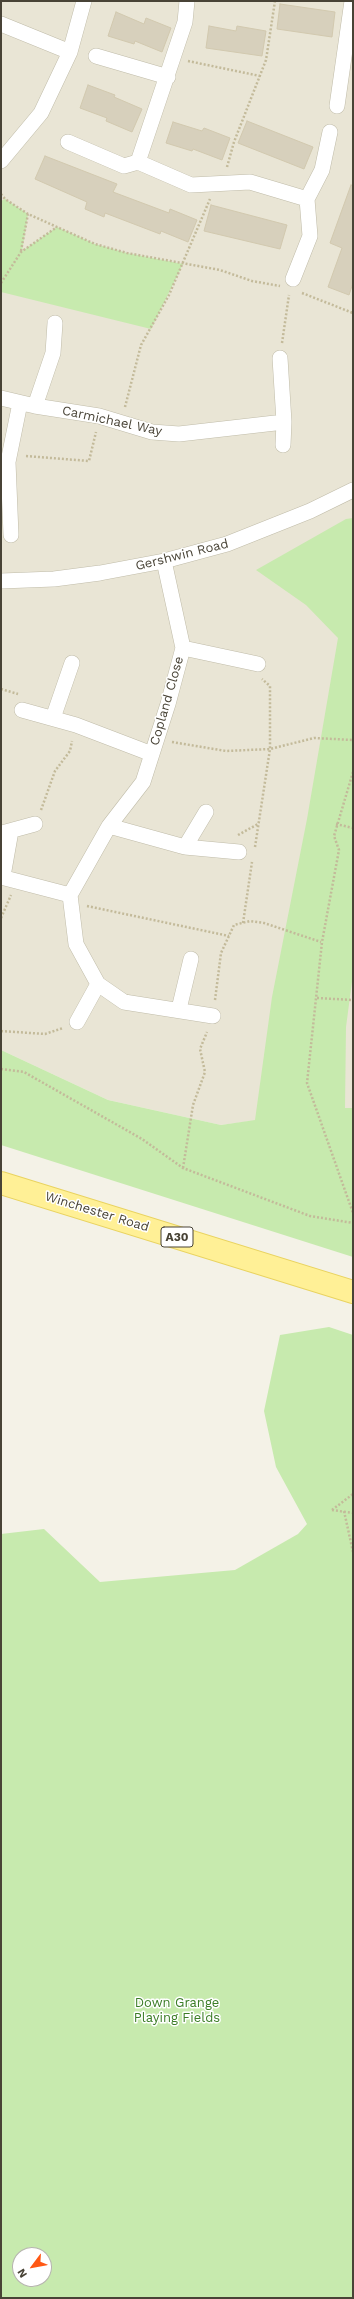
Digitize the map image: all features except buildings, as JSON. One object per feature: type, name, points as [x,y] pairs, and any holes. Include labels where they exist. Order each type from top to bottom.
[{"type":"main road","name":"Winchester Road","points":[[1,1182],[353,1292]]},
{"type":"street","points":[[1,161],[41,113],[70,52],[84,1]]},
{"type":"street","points":[[138,162],[168,77],[185,22],[187,1]]},
{"type":"street","points":[[337,106],[352,1]]},
{"type":"street","points":[[1,24],[70,52]]},
{"type":"street","points":[[96,56],[168,77]]},
{"type":"street","points":[[292,283],[310,236],[307,199],[322,170],[330,132]]},
{"type":"street","points":[[68,142],[124,166],[138,162],[192,185],[219,185],[250,182],[307,199]]},
{"type":"street","points":[[11,535],[11,508],[4,478],[27,404],[53,353],[55,323]]},
{"type":"street","points":[[280,358],[284,422],[283,445]]},
{"type":"street","name":"Carmichael Way","points":[[1,398],[27,404],[99,416],[152,432],[179,434],[284,422]]},
{"type":"street","name":"Gershwin Road","points":[[1,581],[54,579],[100,574],[164,561],[234,541],[310,511],[353,490]]},
{"type":"street","name":"Copland Close","points":[[70,899],[109,826],[144,782],[183,648],[164,561]]},
{"type":"street","name":"Copland Close","points":[[183,648],[251,663]]},
{"type":"street","points":[[53,718],[72,663]]},
{"type":"street","name":"Copland Close","points":[[22,710],[76,725],[152,754]]},
{"type":"street","points":[[186,847],[206,812]]},
{"type":"street","points":[[35,824],[6,832],[7,878],[70,899],[76,944],[98,984],[124,1002],[179,1009],[213,1016]]},
{"type":"street","points":[[109,826],[186,847],[239,852]]},
{"type":"street","points":[[179,1009],[191,959]]},
{"type":"street","points":[[77,1022],[98,984]]},
{"type":"path","points":[[124,412],[141,345],[169,296],[208,202],[226,171],[234,142],[266,60],[275,1]]},
{"type":"path","points":[[174,58],[260,76]]},
{"type":"path","points":[[1,194],[5,199],[28,214],[95,244],[127,253],[220,270],[252,281],[292,283],[353,314]]},
{"type":"path","points":[[1,283],[21,252],[28,214]]},
{"type":"path","points":[[21,252],[58,227]]},
{"type":"path","points":[[280,358],[292,283]]},
{"type":"path","points":[[25,456],[89,461],[99,416]]},
{"type":"path","points":[[243,923],[270,749],[270,686],[251,663]]},
{"type":"path","points":[[35,824],[55,771],[70,751],[76,725]]},
{"type":"path","points":[[157,739],[226,752],[270,749],[314,738],[353,740]]},
{"type":"path","points":[[353,772],[336,824],[334,836],[339,850],[322,942],[307,1083],[353,1213]]},
{"type":"path","points":[[336,824],[353,828]]},
{"type":"path","points":[[1,918],[7,878]]},
{"type":"path","points":[[70,899],[229,936]]},
{"type":"path","points":[[183,1168],[194,1105],[205,1072],[200,1049],[213,1016],[222,953],[234,925],[250,921],[264,923],[322,942]]},
{"type":"path","points":[[317,998],[353,1000]]},
{"type":"path","points":[[1,1031],[45,1034],[77,1022]]},
{"type":"path","points":[[1,1069],[24,1072],[142,1139],[183,1168],[310,1216],[353,1224]]},
{"type":"path","points":[[353,1494],[332,1510],[353,1513]]},
{"type":"path","points":[[344,1511],[353,1552]]},
{"type":"shaded area","points":[[1,1],[353,1],[353,1108],[221,1125],[108,1100],[1,1050]]},
{"type":"green space","points":[[5,199],[28,214],[22,251],[57,227],[95,244],[127,253],[183,264],[151,329],[1,292],[1,201]]},
{"type":"green space","points":[[353,518],[353,974],[346,1027],[345,1108],[353,1108],[353,1257],[1,1145],[1,1050],[108,1100],[221,1125],[255,1120],[272,997],[307,819],[338,638],[306,605],[256,570],[346,519]]},
{"type":"green space","name":"Down Grange Playing Fields","points":[[329,1327],[353,1335],[353,2298],[1,2298],[1,1534],[44,1529],[100,1582],[235,1570],[298,1534],[307,1524],[276,1467],[264,1411],[280,1335]]}]
